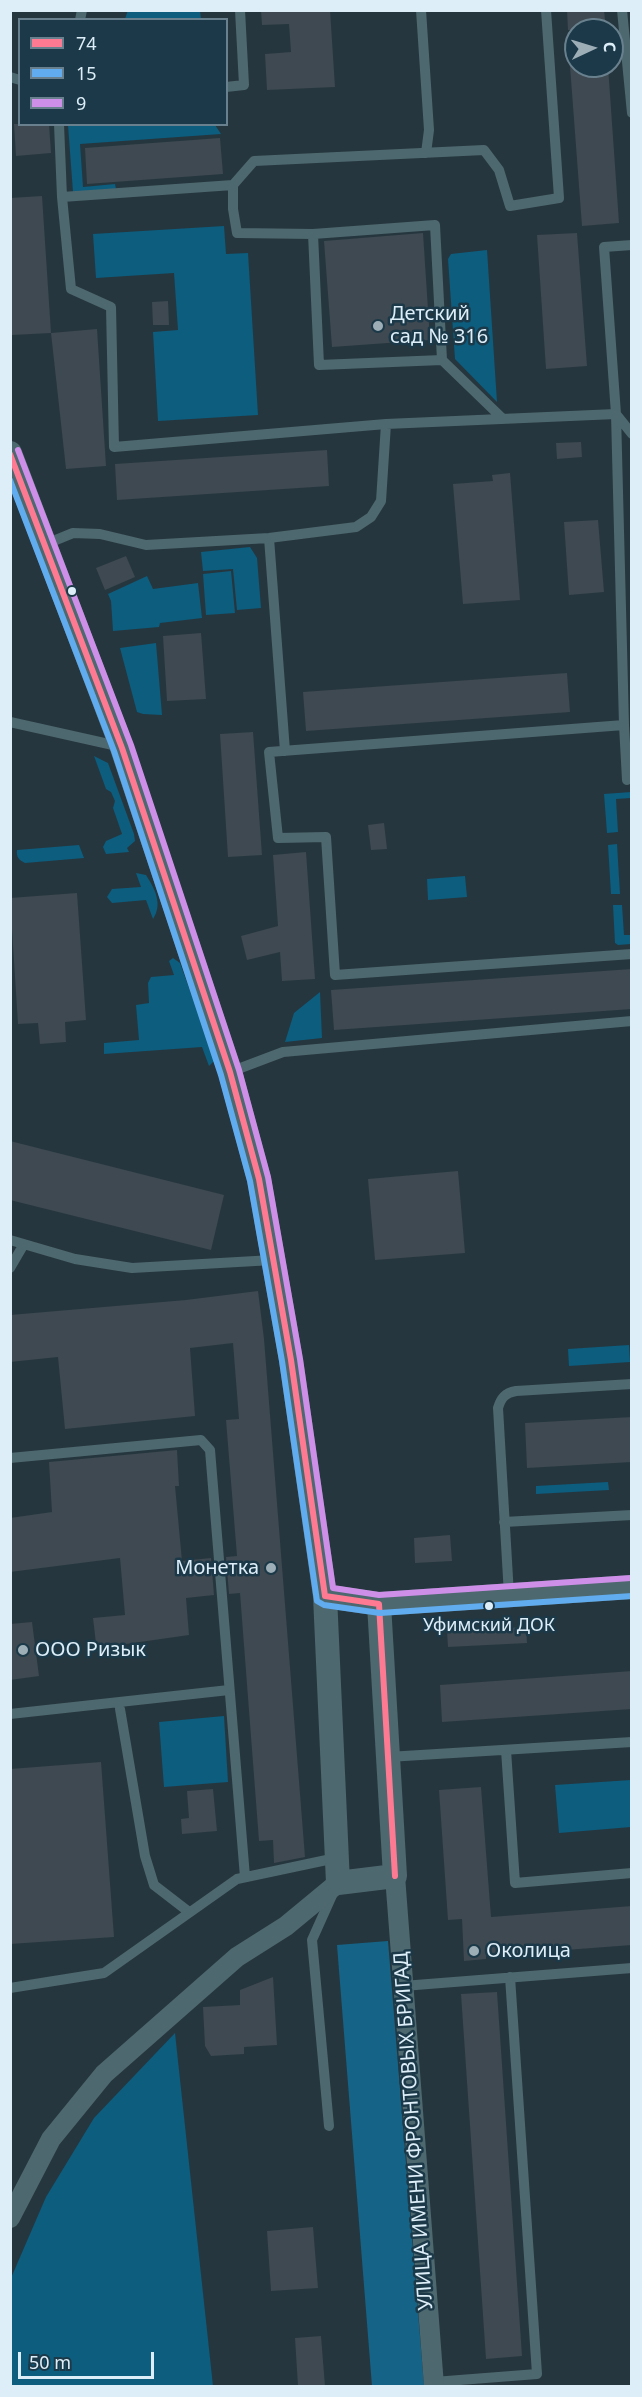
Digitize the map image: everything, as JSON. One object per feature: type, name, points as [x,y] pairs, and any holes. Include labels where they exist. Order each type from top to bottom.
[{"type":"street","points":[[10,453],[122,747],[230,1072],[259,1179],[291,1360],[324,1596],[338,1883]]},
{"type":"street","points":[[324,1596],[379,1604],[632,1587]]},
{"type":"street","points":[[10,2218],[51,2139],[104,2074],[237,1957],[286,1926],[338,1883],[395,1876],[379,1604]]},
{"type":"street","name":"УЛИЦА ИМЕНИ ФРОНТОВЫХ БРИГАД","points":[[395,1876],[434,2384]]},
{"type":"lane","points":[[228,87],[244,85],[240,10]]},
{"type":"lane","points":[[422,10],[429,130],[426,153]]},
{"type":"lane","points":[[502,418],[442,360],[435,225],[313,234],[237,232],[233,210],[233,185],[254,161],[484,150],[499,170],[510,206],[559,198],[546,10]]},
{"type":"lane","points":[[622,10],[632,113]]},
{"type":"lane","points":[[59,126],[62,197],[71,289],[111,307],[114,447],[386,424],[615,414]]},
{"type":"lane","points":[[62,197],[233,185]]},
{"type":"lane","points":[[313,234],[319,365],[442,360]]},
{"type":"lane","points":[[627,780],[615,414],[604,247],[632,245]]},
{"type":"lane","points":[[615,414],[632,434]]},
{"type":"lane","points":[[46,544],[73,533],[100,534],[146,545],[269,538],[356,527],[371,518],[381,501],[386,424]]},
{"type":"lane","points":[[269,538],[285,751]]},
{"type":"lane","points":[[10,722],[122,747]]},
{"type":"lane","points":[[624,725],[269,752],[278,838],[326,837],[335,975],[632,954]]},
{"type":"lane","points":[[230,1072],[283,1052],[632,1021]]},
{"type":"lane","points":[[10,1240],[75,1259],[132,1268],[273,1260]]},
{"type":"lane","points":[[10,1268],[24,1244]]},
{"type":"lane","points":[[509,1595],[498,1408],[504,1395],[516,1391],[632,1384]]},
{"type":"lane","points":[[10,1458],[201,1440],[210,1450],[245,1877]]},
{"type":"lane","points":[[504,1522],[632,1515]]},
{"type":"lane","points":[[10,1714],[229,1690]]},
{"type":"lane","points":[[120,1709],[145,1856],[154,1886],[189,1912]]},
{"type":"lane","points":[[388,1757],[632,1742]]},
{"type":"lane","points":[[506,1750],[515,1883],[632,1873]]},
{"type":"lane","points":[[10,1988],[104,1973],[237,1879],[336,1858]]},
{"type":"lane","points":[[328,2126],[312,1941],[338,1883]]},
{"type":"lane","points":[[403,1986],[632,1968]]},
{"type":"lane","points":[[434,2384],[537,2374],[510,1977]]},
{"type":"shaded area","points":[[128,10],[200,11],[201,18],[125,18]]},
{"type":"shaded area","points":[[68,126],[216,126],[221,134],[80,144],[83,187],[115,184],[116,189],[73,192]]},
{"type":"shaded area","points":[[224,226],[226,254],[248,253],[258,415],[158,421],[153,332],[178,330],[174,273],[96,278],[93,234]]},
{"type":"shaded area","points":[[487,250],[497,402],[455,359],[448,259],[451,254]]},
{"type":"shaded area","points":[[250,547],[257,558],[261,608],[237,610],[233,569],[203,571],[201,552]]},
{"type":"shaded area","points":[[231,571],[235,613],[206,615],[203,574]]},
{"type":"shaded area","points":[[147,576],[153,589],[198,583],[202,618],[160,623],[159,627],[113,631],[111,601],[108,594]]},
{"type":"shaded area","points":[[156,643],[162,715],[137,712],[120,648]]},
{"type":"shaded area","points":[[94,756],[108,763],[134,834],[135,841],[127,848],[129,852],[106,854],[103,847],[106,841],[122,834],[113,808],[115,801],[111,792],[106,789]]},
{"type":"shaded area","points":[[631,792],[631,798],[616,799],[618,832],[607,833],[604,794]]},
{"type":"shaded area","points":[[617,844],[620,894],[611,894],[608,845]]},
{"type":"shaded area","points":[[79,845],[84,858],[25,863],[17,855],[17,850]]},
{"type":"shaded area","points":[[136,873],[146,875],[155,891],[158,902],[153,919],[146,900],[112,903],[107,897],[112,889],[141,887]]},
{"type":"shaded area","points":[[465,876],[467,897],[428,900],[427,879]]},
{"type":"shaded area","points":[[613,905],[622,905],[624,935],[631,935],[631,944],[618,945],[615,943]]},
{"type":"shaded area","points":[[173,958],[180,963],[215,1060],[209,1066],[202,1047],[104,1054],[104,1043],[139,1040],[136,1005],[149,1003],[148,983],[151,977],[174,975],[169,961]]},
{"type":"shaded area","points":[[320,992],[322,1038],[285,1042],[294,1013]]},
{"type":"shaded area","points":[[629,1345],[630,1362],[569,1366],[568,1349]]},
{"type":"shaded area","points":[[608,1482],[609,1490],[536,1494],[536,1486]]},
{"type":"shaded area","points":[[224,1716],[228,1782],[164,1787],[159,1722]]},
{"type":"shaded area","points":[[631,1780],[631,1827],[559,1833],[555,1785]]},
{"type":"shaded area","points":[[388,1941],[424,2386],[372,2386],[337,1945]]},
{"type":"shaded area","points":[[175,2033],[213,2386],[11,2386],[11,2278],[46,2197],[94,2118]]},
{"type":"building","points":[[261,10],[330,10],[335,87],[267,90],[265,54],[291,52],[289,24],[262,25]]},
{"type":"building","points":[[567,10],[604,10],[605,18],[567,18]]},
{"type":"building","points":[[571,78],[609,78],[619,223],[582,226]]},
{"type":"building","points":[[14,124],[49,126],[51,153],[16,156]]},
{"type":"building","points":[[220,138],[223,174],[87,184],[85,148]]},
{"type":"building","points":[[42,196],[51,333],[12,335],[10,198]]},
{"type":"building","points":[[423,233],[430,340],[332,347],[324,241]]},
{"type":"building","points":[[577,233],[587,366],[546,369],[537,235]]},
{"type":"building","points":[[168,301],[169,325],[153,325],[152,302]]},
{"type":"building","points":[[97,329],[106,466],[66,469],[51,333]]},
{"type":"building","points":[[581,442],[582,457],[557,459],[556,443]]},
{"type":"building","points":[[327,450],[329,486],[117,500],[115,464]]},
{"type":"building","points":[[510,473],[520,600],[463,604],[453,484],[493,481],[492,475]]},
{"type":"building","points":[[598,520],[604,592],[569,595],[564,522]]},
{"type":"building","points":[[126,556],[135,577],[105,590],[96,568]]},
{"type":"building","points":[[201,633],[206,699],[167,701],[163,636]]},
{"type":"building","points":[[567,673],[570,712],[306,731],[303,692]]},
{"type":"building","points":[[253,732],[262,855],[228,857],[220,734]]},
{"type":"building","points":[[384,823],[387,849],[371,850],[368,825]]},
{"type":"building","points":[[306,852],[315,979],[282,981],[280,952],[247,960],[241,936],[278,926],[273,855]]},
{"type":"building","points":[[77,893],[86,1020],[65,1022],[66,1042],[40,1044],[38,1023],[18,1024],[10,898]]},
{"type":"building","points":[[632,969],[632,1009],[334,1030],[331,990]]},
{"type":"building","points":[[10,1141],[224,1195],[211,1250],[10,1200]]},
{"type":"building","points":[[458,1171],[465,1253],[375,1260],[368,1179]]},
{"type":"building","points":[[258,1291],[264,1339],[305,1857],[274,1863],[273,1840],[259,1841],[240,1593],[229,1594],[226,1557],[237,1556],[226,1420],[239,1419],[233,1343],[190,1348],[195,1416],[65,1429],[58,1357],[10,1362],[10,1315],[186,1300]]},
{"type":"building","points":[[632,1417],[632,1462],[527,1468],[525,1423]]},
{"type":"building","points":[[177,1450],[179,1486],[175,1486],[182,1561],[211,1558],[214,1595],[186,1598],[189,1635],[112,1646],[112,1651],[97,1652],[93,1618],[125,1615],[120,1558],[10,1572],[10,1518],[52,1512],[49,1462]]},
{"type":"building","points":[[450,1535],[452,1561],[415,1563],[414,1538]]},
{"type":"building","name":"ООО Ризык","points":[[32,1622],[39,1676],[10,1680],[10,1624]]},
{"type":"building","points":[[526,1627],[527,1643],[448,1647],[447,1631]]},
{"type":"building","points":[[632,1671],[632,1709],[442,1722],[440,1685]]},
{"type":"building","points":[[101,1762],[114,1937],[10,1944],[10,1769]]},
{"type":"building","points":[[481,1787],[491,1917],[632,1906],[632,1945],[486,1956],[486,1959],[464,1961],[462,1919],[448,1920],[439,1790]]},
{"type":"building","points":[[213,1789],[217,1831],[182,1834],[181,1819],[189,1818],[187,1791]]},
{"type":"building","points":[[273,1977],[277,2045],[244,2047],[244,2054],[211,2056],[205,2046],[203,2007],[240,2005],[240,1990]]},
{"type":"building","points":[[497,1992],[522,2356],[486,2359],[461,1994]]},
{"type":"building","points":[[313,2227],[318,2288],[271,2291],[267,2231]]},
{"type":"building","points":[[321,2336],[325,2386],[298,2386],[295,2338]]},
{"type":"transit line","name":"9","points":[[18,450],[131,745],[239,1070],[268,1177],[300,1359],[333,1588],[379,1595],[631,1578]]},
{"type":"transit line","name":"74","points":[[10,454],[122,748],[230,1072],[259,1179],[291,1360],[325,1596]]},
{"type":"transit line","name":"15","points":[[10,480],[114,751],[221,1075],[250,1181],[282,1361],[317,1601],[324,1605],[380,1613],[632,1596]]},
{"type":"transit line","name":"74","points":[[325,1596],[379,1604],[395,1876]]},
{"type":"place","name":"Детский сад № 316","points":[[378,326]]},
{"type":"place","name":"Монетка","points":[[271,1568]]},
{"type":"place","name":"Уфимский ДОК","points":[[489,1606]]},
{"type":"place","name":"ООО Ризык","points":[[23,1650]]},
{"type":"place","name":"Околица","points":[[474,1951]]}]
